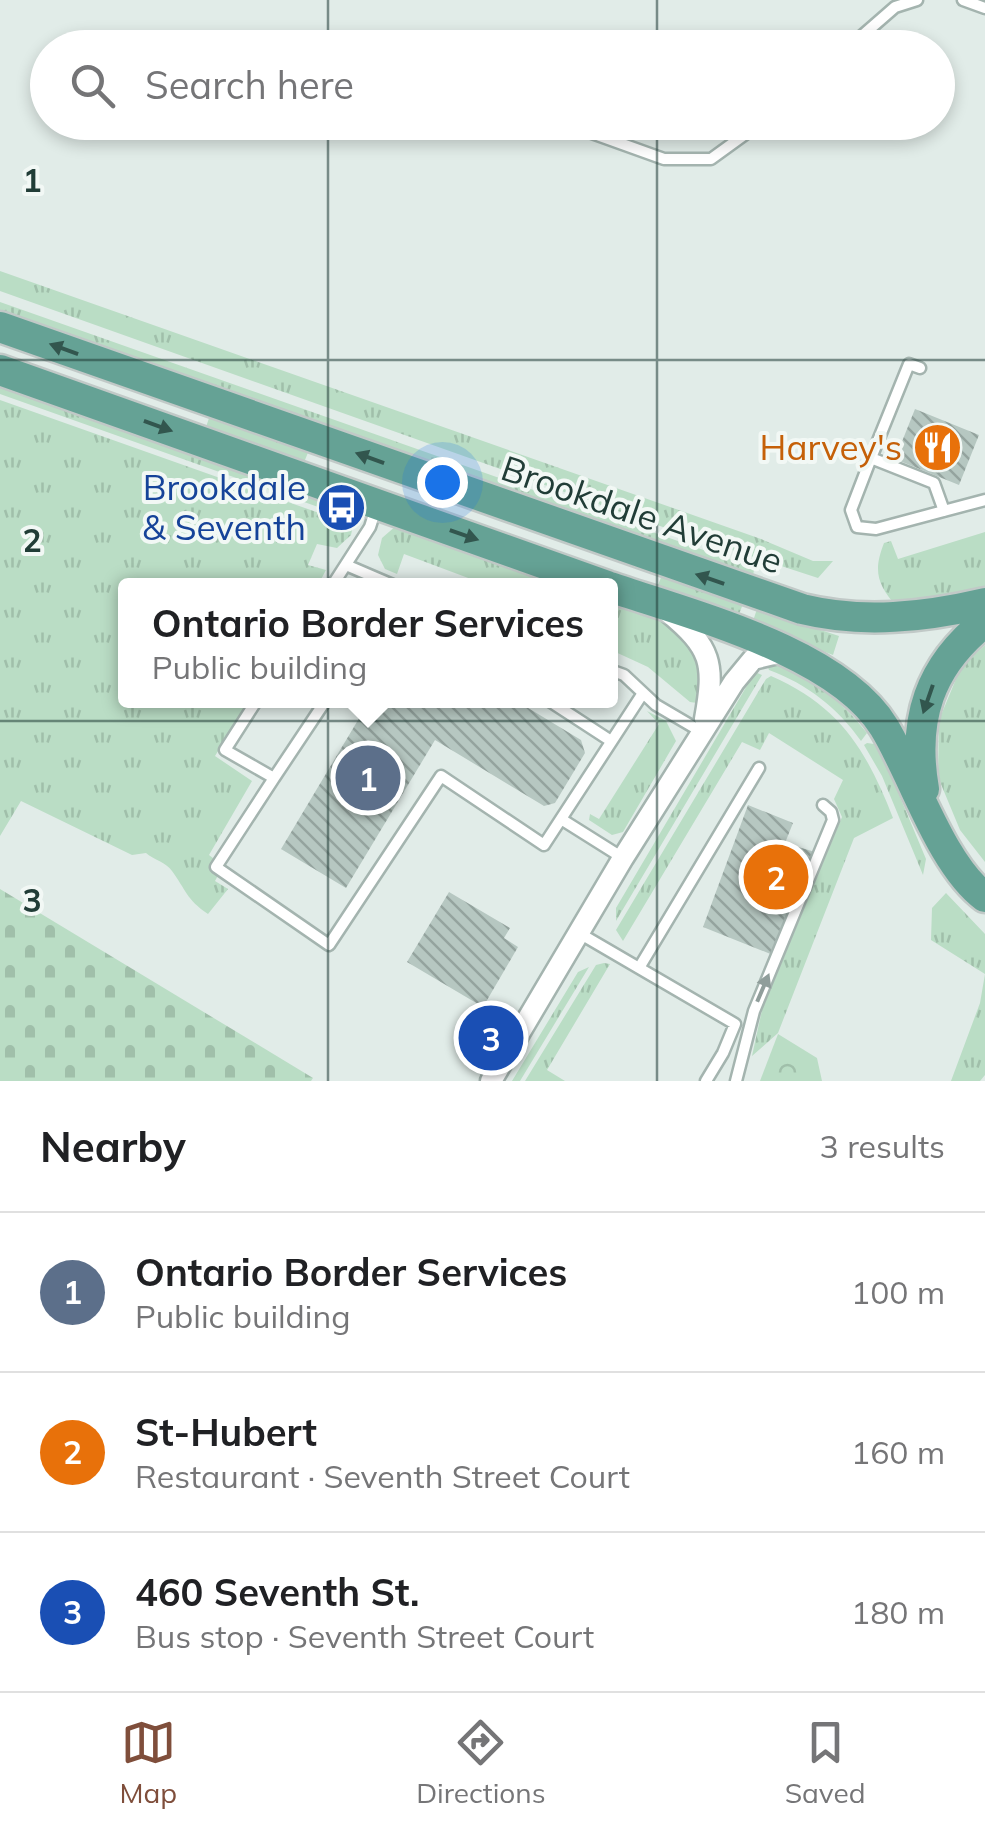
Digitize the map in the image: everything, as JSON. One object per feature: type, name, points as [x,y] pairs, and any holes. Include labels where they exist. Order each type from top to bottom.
[{"type":"main road","name":"Brookdale Avenue","points":[[0,326],[772,600],[826,615],[913,616],[985,603]]},
{"type":"main road","points":[[0,370],[586,578]]},
{"type":"main road","points":[[618,589],[786,652],[847,684],[884,727],[929,817],[967,878],[985,897]]},
{"type":"main road","points":[[929,817],[919,758],[927,698],[947,660],[985,622]]},
{"type":"street","points":[[658,604],[692,631],[711,662],[711,690],[703,732]]},
{"type":"street","points":[[490,1081],[623,858],[749,662],[765,654],[786,652]]},
{"type":"lane","points":[[869,30],[895,7],[917,0]]},
{"type":"lane","points":[[963,0],[985,8]]},
{"type":"lane","points":[[611,140],[664,159],[711,159],[737,140]]},
{"type":"lane","points":[[920,368],[909,364],[871,458],[851,510],[858,527],[876,530],[985,500]]},
{"type":"lane","points":[[871,458],[934,483],[944,510]]},
{"type":"lane","points":[[337,578],[370,527],[377,504]]},
{"type":"lane","points":[[346,565],[376,578]]},
{"type":"lane","points":[[618,673],[656,705],[703,732]]},
{"type":"lane","points":[[321,708],[216,867],[329,945],[441,776],[544,844],[643,692]]},
{"type":"lane","points":[[252,708],[225,750],[274,778]]},
{"type":"lane","points":[[560,708],[611,741]]},
{"type":"lane","points":[[639,968],[759,768]]},
{"type":"lane","points":[[736,1081],[754,1011],[833,820],[824,805]]},
{"type":"lane","points":[[561,819],[623,858]]},
{"type":"lane","points":[[579,933],[735,1024],[706,1081]]},
{"type":"green space","points":[[0,271],[761,539],[813,561],[833,561],[818,578],[674,531],[0,291]]},
{"type":"green space","points":[[0,302],[746,565],[754,570],[752,581],[0,313]]},
{"type":"green space","points":[[0,384],[348,508],[352,519],[0,394]]},
{"type":"green space","points":[[0,400],[353,525],[351,535],[337,548],[317,544],[308,565],[326,570],[322,578],[118,578],[118,708],[245,708],[215,756],[252,781],[209,855],[223,866],[215,881],[228,889],[208,914],[163,863],[146,853],[132,855],[21,801],[0,836]]},
{"type":"green space","points":[[210,415],[309,450],[303,465],[205,430]]},
{"type":"green space","points":[[397,525],[547,578],[468,578],[404,554],[397,574],[385,569],[378,555],[382,538]]},
{"type":"green space","points":[[985,532],[985,588],[897,607],[885,591],[878,569],[884,543],[891,541],[898,559]]},
{"type":"green space","points":[[662,575],[743,604],[737,619],[656,590]]},
{"type":"green space","points":[[618,604],[664,621],[687,640],[700,671],[697,703],[690,702],[648,667],[618,653]]},
{"type":"green space","points":[[757,609],[839,636],[833,655],[752,624]]},
{"type":"green space","points":[[985,645],[985,862],[960,830],[938,777],[939,720],[961,667]]},
{"type":"green space","points":[[780,663],[848,711],[867,733],[861,741],[821,698],[769,670],[767,665]]},
{"type":"green space","points":[[755,672],[762,675],[616,921],[616,908]]},
{"type":"green space","points":[[771,676],[816,701],[848,733],[873,772],[893,818],[854,838],[778,1033],[752,1056],[762,1010],[842,817],[834,799],[843,780],[769,733],[760,750],[742,742],[623,941],[616,930]]},
{"type":"green space","points":[[647,711],[666,721],[676,741],[623,832],[612,835],[589,820],[590,814],[599,819],[659,724]]},
{"type":"green space","points":[[874,744],[890,773],[926,859],[923,875],[882,776],[864,745]]},
{"type":"green space","points":[[0,889],[313,1078],[0,1081]]},
{"type":"green space","points":[[946,893],[985,934],[985,974],[931,940],[932,908]]},
{"type":"green space","points":[[610,964],[547,1070],[565,1081],[525,1081],[596,965]]},
{"type":"green space","points":[[589,967],[520,1081],[512,1081],[578,972]]},
{"type":"green space","points":[[985,974],[985,1075],[980,1081],[951,1081],[980,1003]]},
{"type":"green space","points":[[778,1034],[817,1058],[822,1081],[760,1081]]},
{"type":"building","name":"Harvey's","points":[[915,409],[979,435],[959,485],[895,459]]},
{"type":"building","points":[[365,708],[528,708],[581,740],[585,753],[555,803],[544,806],[435,740],[346,888],[281,849]]},
{"type":"building","points":[[748,805],[793,823],[785,843],[815,852],[773,955],[703,927]]},
{"type":"building","points":[[449,892],[510,928],[504,938],[518,947],[483,1007],[407,962]]},
{"type":"place","name":"Harvey's","points":[[937,447]]},
{"type":"place","name":"Brookdale & Seventh","points":[[341,507]]},
{"type":"place","name":"Ontario Border Services","points":[[368,778]]},
{"type":"place","name":"St-Hubert","points":[[776,877]]},
{"type":"place","name":"460 Seventh St.","points":[[491,1038]]}]
